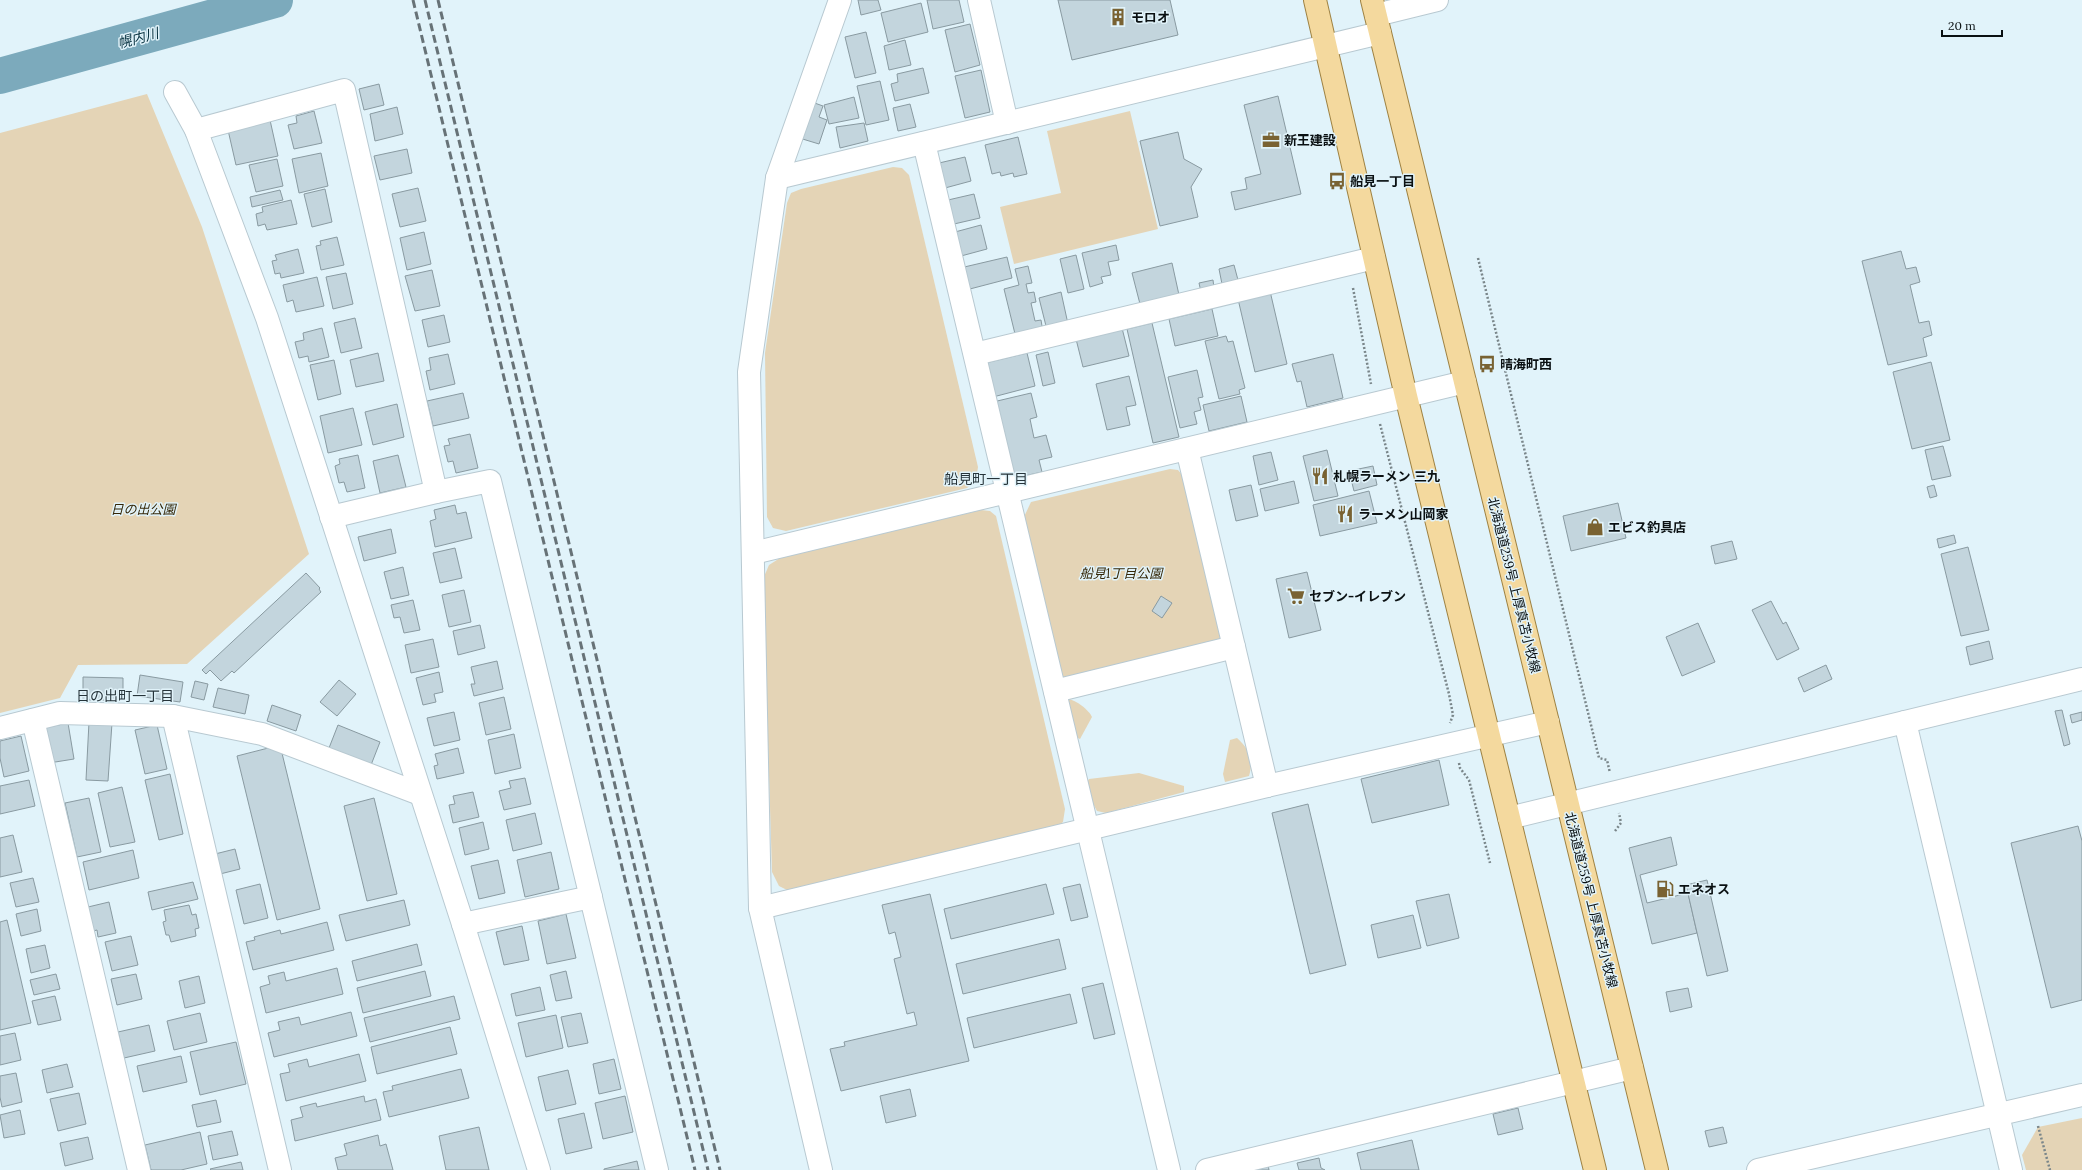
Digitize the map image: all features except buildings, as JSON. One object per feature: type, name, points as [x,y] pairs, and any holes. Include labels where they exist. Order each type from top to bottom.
[{"type":"main road","points":[[1315,0],[1406,396],[1595,1170]]},
{"type":"main road","name":"北海道道259号 上厚真苫小牧線","points":[[1376,16],[1657,1170]]},
{"type":"street","points":[[820,1170],[760,908],[749,372],[777,178],[840,0]]},
{"type":"street","points":[[979,0],[1007,123]]},
{"type":"street","points":[[777,178],[1326,46],[1376,16],[1437,0]]},
{"type":"street","points":[[196,130],[344,90],[436,492]]},
{"type":"street","points":[[175,92],[196,130],[266,318],[463,924],[539,1170]]},
{"type":"street","points":[[924,143],[1168,1170]]},
{"type":"street","points":[[975,354],[1374,258]]},
{"type":"street","points":[[753,553],[1465,382]]},
{"type":"street","points":[[1187,448],[1267,786]]},
{"type":"street","points":[[331,517],[490,481],[657,1170]]},
{"type":"street","points":[[1055,691],[1234,647]]},
{"type":"street","points":[[1509,818],[2082,679]]},
{"type":"street","points":[[0,728],[60,713],[173,716],[262,734],[420,794]]},
{"type":"street","points":[[173,716],[280,1170]]},
{"type":"street","points":[[33,720],[139,1170]]},
{"type":"street","points":[[760,908],[1267,786],[1548,722]]},
{"type":"street","points":[[1905,722],[2011,1170]]},
{"type":"street","points":[[463,924],[591,897]]},
{"type":"street","points":[[1207,1170],[1632,1068]]},
{"type":"street","points":[[1758,1170],[2082,1095]]},
{"type":"path","points":[[1478,258],[1599,758],[1607,760],[1621,823],[1615,831]]},
{"type":"path","points":[[1353,288],[1375,403],[1449,694],[1453,715],[1450,722]]},
{"type":"path","points":[[1460,768],[1469,780],[1490,863]]},
{"type":"path","points":[[2033,1106],[2050,1170]]},
{"type":"green space","name":"日の出公園","points":[[147,94],[202,227],[309,554],[187,664],[78,665],[60,698],[0,713],[0,133]]},
{"type":"green space","points":[[1130,111],[1158,229],[1014,264],[1000,207],[1061,193],[1047,131]]},
{"type":"green space","points":[[893,167],[902,168],[909,175],[978,467],[976,480],[967,488],[786,531],[773,528],[767,517],[765,353],[787,203],[791,193],[801,189]]},
{"type":"green space","name":"船見1丁目公園","points":[[1170,469],[1178,470],[1183,476],[1222,641],[1061,680],[1023,519],[1031,502]]},
{"type":"green space","points":[[981,510],[990,511],[996,516],[1065,809],[1063,822],[1055,828],[791,892],[779,886],[772,872],[763,579],[769,565],[780,558]]},
{"type":"green space","points":[[1068,699],[1075,701],[1082,706],[1092,717],[1080,739],[1074,736]]},
{"type":"green space","points":[[1237,738],[1245,746],[1251,759],[1249,776],[1225,782],[1223,774],[1230,740]]},
{"type":"green space","points":[[1139,773],[1184,786],[1184,792],[1106,813],[1097,811],[1090,798],[1086,784],[1089,779]]},
{"type":"green space","points":[[2082,1118],[2082,1170],[2026,1170],[2022,1155],[2038,1127]]},
{"type":"waterway","name":"幌内川","points":[[0,76],[275,0]]},
{"type":"railway","points":[[413,0],[695,1170]]},
{"type":"railway","points":[[425,0],[708,1170]]},
{"type":"railway","points":[[438,0],[720,1170]]},
{"type":"place","name":"モロオ","points":[[1118,17]]},
{"type":"place","name":"新王建設","points":[[1271,140]]},
{"type":"place","name":"船見一丁目","points":[[1337,181]]},
{"type":"place","name":"晴海町西","points":[[1487,364]]},
{"type":"place","name":"札幌ラーメン 三九","points":[[1320,476]]},
{"type":"place","name":"ラーメン山岡家","points":[[1345,514]]},
{"type":"place","name":"エビス釣具店","points":[[1595,527]]},
{"type":"place","name":"セブン-イレブン","points":[[1296,596]]},
{"type":"place","name":"エネオス","points":[[1665,889]]},
{"type":"district","name":"船見町一丁目","points":[[986,479]]},
{"type":"district","name":"日の出町一丁目","points":[[125,696]]}]
